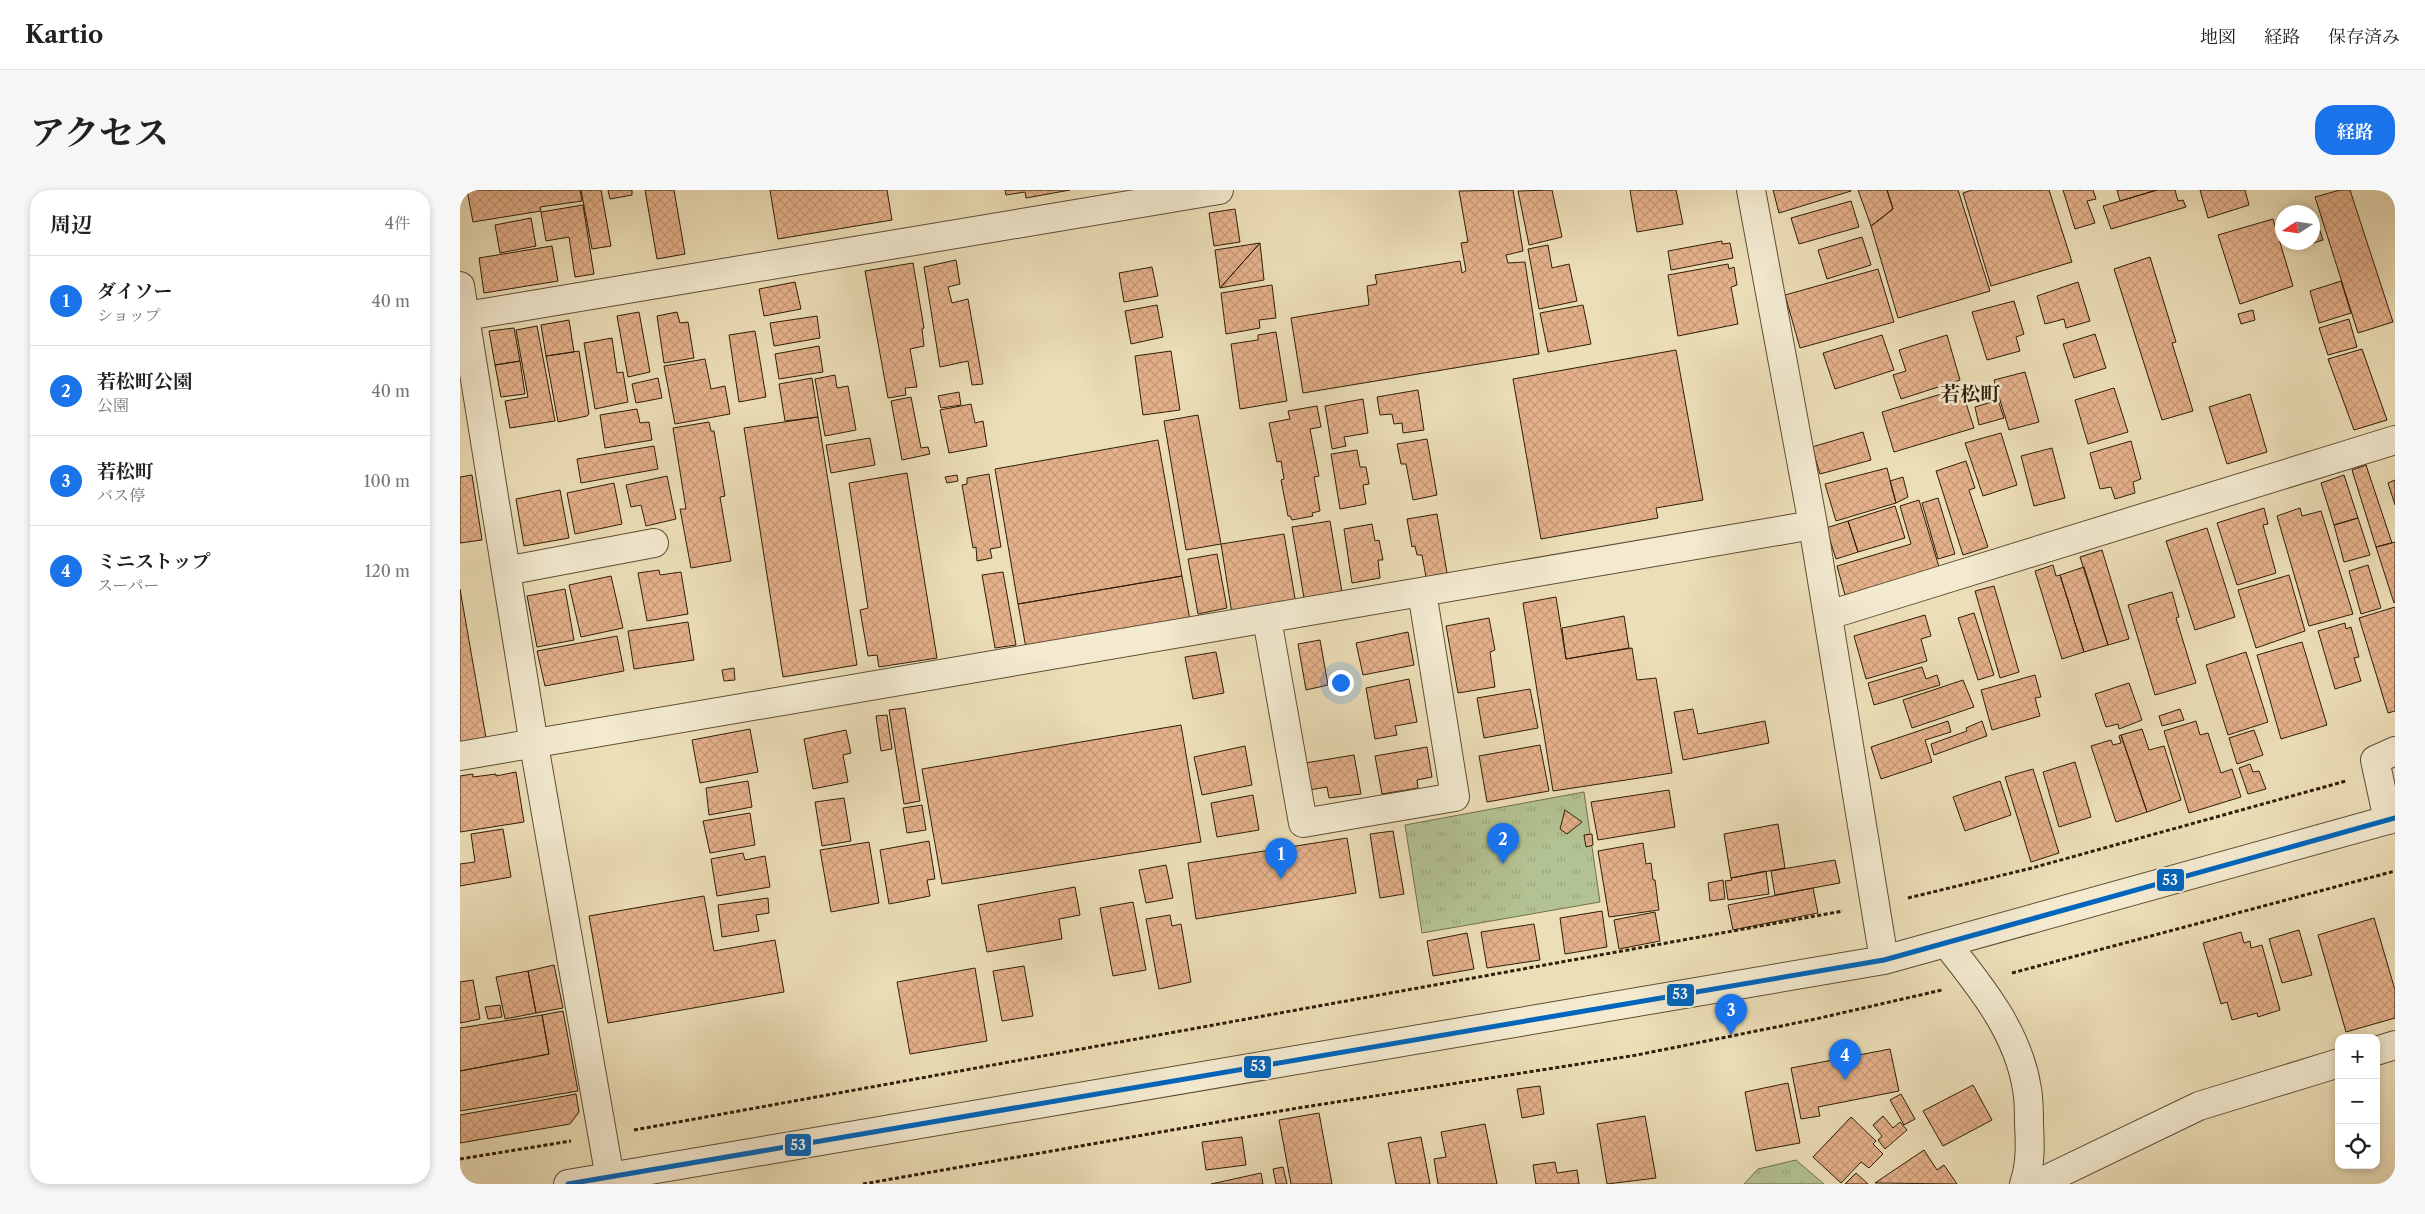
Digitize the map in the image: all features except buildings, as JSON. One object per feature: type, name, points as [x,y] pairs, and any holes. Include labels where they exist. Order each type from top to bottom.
[{"type":"street","points":[[463,317],[1218,190]]},
{"type":"street","points":[[1751,190],[1829,616],[1884,960]]},
{"type":"street","points":[[460,286],[463,317],[534,745],[610,1180]]},
{"type":"street","points":[[1829,616],[2395,440]]},
{"type":"street","points":[[460,756],[534,745],[1813,525]]},
{"type":"street","points":[[506,571],[654,543]]},
{"type":"street","points":[[1268,619],[1303,823],[1455,797],[1422,592]]},
{"type":"street","points":[[568,1184],[610,1180],[1884,960],[2392,819],[2375,760],[2395,751]]},
{"type":"street","points":[[1946,943],[1995,1006],[2015,1048],[2027,1089],[2030,1146],[2029,1171],[2024,1184]]},
{"type":"street","points":[[2380,1050],[2395,1045]]},
{"type":"street","points":[[2037,1184],[2199,1106],[2335,1064]]},
{"type":"path","points":[[460,1159],[602,1136],[1874,906],[2032,868],[2347,780]]},
{"type":"path","points":[[863,1184],[1298,1108],[1637,1055],[1811,1020],[1977,982],[2395,871]]},
{"type":"green space","points":[[1584,792],[1600,902],[1422,933],[1405,825]]},
{"type":"green space","points":[[1796,1160],[1824,1184],[1744,1184],[1758,1169]]},
{"type":"transit line","name":"53","points":[[568,1184],[1884,960],[2395,818]]},
{"type":"place","name":"若松町公園","points":[[1503,864]]},
{"type":"place","name":"ダイソー","points":[[1281,879]]},
{"type":"place","name":"若松町","points":[[1731,1035]]},
{"type":"place","name":"ミニストップ","points":[[1845,1080]]},
{"type":"district","name":"若松町","points":[[1970,394]]}]
